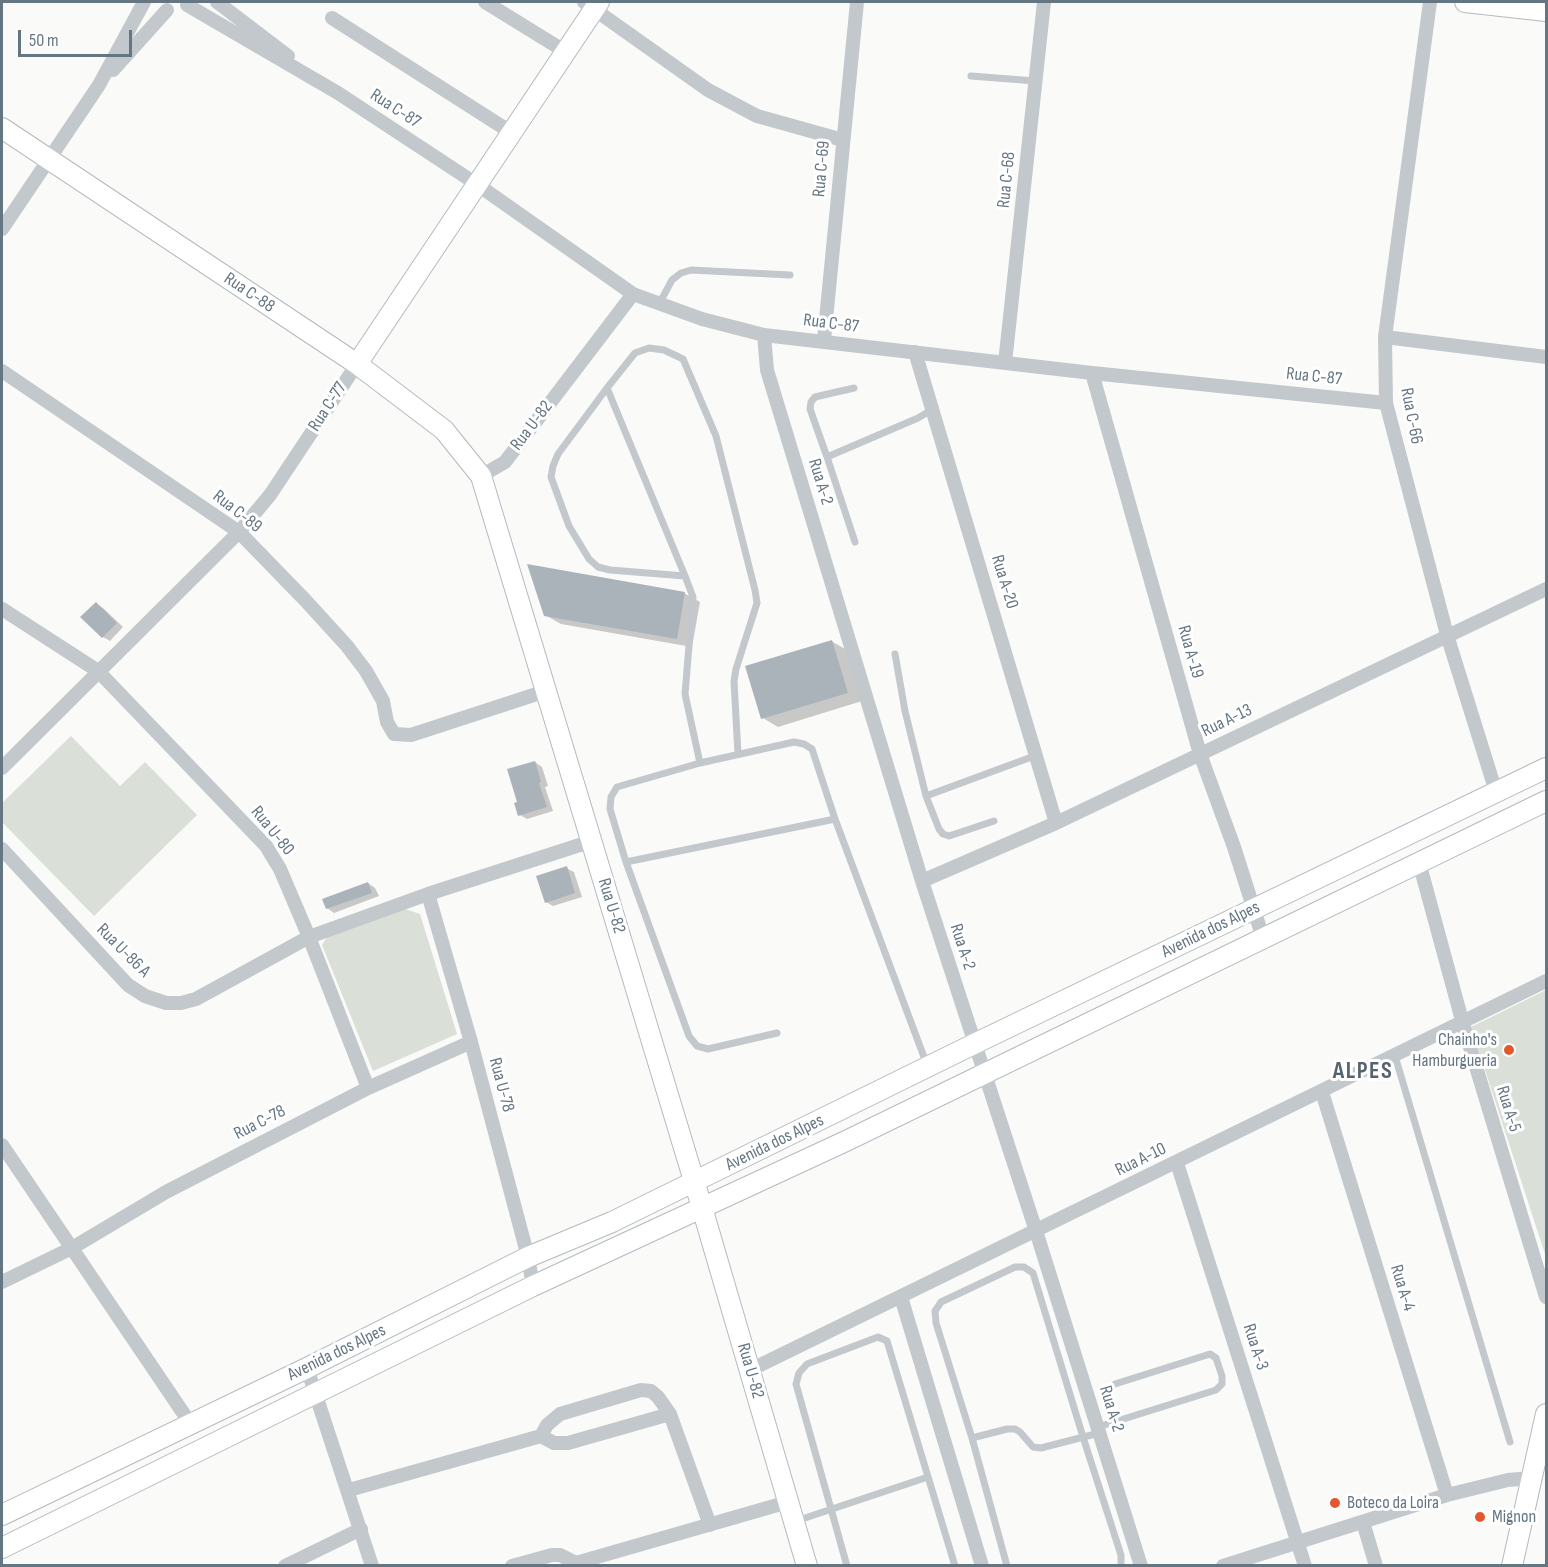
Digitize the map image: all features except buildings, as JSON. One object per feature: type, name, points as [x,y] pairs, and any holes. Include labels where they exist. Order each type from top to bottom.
[{"type":"main road","points":[[1465,2],[1546,11]]},
{"type":"main road","name":"Rua C-77","points":[[357,364],[566,52],[593,4]]},
{"type":"main road","name":"Rua C-88","points":[[2,128],[357,364],[444,430],[481,476]]},
{"type":"main road","name":"Rua U-82","points":[[481,476],[702,1208],[807,1566]]},
{"type":"main road","name":"Avenida dos Alpes","points":[[2,1515],[307,1368],[528,1257],[612,1222],[974,1044],[1546,768]]},
{"type":"main road","name":"Avenida dos Alpes","points":[[2,1548],[533,1286],[846,1141],[1546,801]]},
{"type":"main road","points":[[1512,1566],[1546,1414]]},
{"type":"street","points":[[2,229],[99,85],[144,2]]},
{"type":"street","points":[[152,2],[168,10],[178,9],[189,3]]},
{"type":"street","name":"Rua C-87","points":[[217,2],[338,93]]},
{"type":"street","points":[[485,2],[566,52]]},
{"type":"street","name":"Rua C-69","points":[[824,340],[857,2]]},
{"type":"street","name":"Rua C-68","points":[[1005,363],[1044,2]]},
{"type":"street","name":"Rua C-66","points":[[1430,2],[1385,338],[1386,403],[1447,635],[1496,792]]},
{"type":"street","name":"Rua C-87","points":[[189,3],[338,93],[478,185],[633,294],[702,319],[764,335],[824,340],[1092,373],[1386,403]]},
{"type":"street","points":[[593,4],[708,90],[757,116],[843,140]]},
{"type":"street","points":[[99,85],[168,10]]},
{"type":"street","points":[[332,18],[512,133]]},
{"type":"street","name":"Rua U-82","points":[[481,476],[505,462],[633,294]]},
{"type":"street","name":"Rua A-2","points":[[764,335],[767,370],[922,881],[1036,1231],[1141,1566]]},
{"type":"street","points":[[1385,338],[1546,357]]},
{"type":"street","name":"Rua A-20","points":[[915,352],[1056,823]]},
{"type":"street","name":"Rua C-77","points":[[2,768],[238,532],[270,495],[357,364]]},
{"type":"street","name":"Rua C-89","points":[[2,370],[238,532],[347,646],[366,671],[383,701],[387,722],[394,734],[411,735],[546,691]]},
{"type":"street","name":"Rua A-19","points":[[1092,373],[1200,754],[1234,847],[1263,939]]},
{"type":"street","name":"Rua A-13","points":[[922,881],[1056,823],[1546,589]]},
{"type":"street","name":"Rua U-80","points":[[2,609],[98,671],[266,846],[280,869],[309,937],[368,1088]]},
{"type":"street","name":"Rua U-86 A","points":[[2,849],[128,985],[145,996],[166,1003],[181,1003],[196,999],[309,937],[428,894],[591,841]]},
{"type":"street","name":"Rua A-5","points":[[1419,862],[1463,1024],[1546,1297]]},
{"type":"street","name":"Rua U-78","points":[[428,894],[471,1042],[528,1257],[533,1286]]},
{"type":"street","name":"Rua A-10","points":[[750,1370],[1463,1024],[1546,981]]},
{"type":"street","name":"Rua C-78","points":[[2,1282],[72,1248],[166,1192],[368,1088],[471,1042]]},
{"type":"street","name":"Rua A-4","points":[[1322,1092],[1447,1495]]},
{"type":"street","points":[[2,1145],[190,1423]]},
{"type":"street","name":"Rua A-3","points":[[1177,1163],[1305,1566]]},
{"type":"street","points":[[901,1297],[982,1566]]},
{"type":"street","points":[[307,1368],[349,1490],[372,1566]]},
{"type":"street","points":[[541,1436],[547,1425],[560,1414],[641,1390],[651,1391],[670,1414],[710,1525]]},
{"type":"street","points":[[349,1490],[541,1436],[554,1443],[568,1443],[670,1414]]},
{"type":"street","points":[[1223,1566],[1447,1495],[1508,1480],[1531,1478]]},
{"type":"street","points":[[512,1566],[552,1555],[560,1555],[576,1564],[788,1502]]},
{"type":"street","points":[[1363,1522],[1376,1566]]},
{"type":"street","points":[[285,1566],[361,1529]]},
{"type":"lane","points":[[971,76],[1035,81]]},
{"type":"lane","points":[[659,304],[672,280],[681,273],[691,270],[790,275]]},
{"type":"lane","points":[[685,576],[598,567],[589,560],[569,526],[551,477],[558,454],[607,388],[635,354],[649,348],[664,350],[683,359],[716,436],[757,603],[734,681],[738,754]]},
{"type":"lane","points":[[607,388],[693,597],[685,694],[700,763]]},
{"type":"lane","points":[[854,388],[815,397],[810,409],[855,542]]},
{"type":"lane","points":[[826,457],[918,418],[933,409]]},
{"type":"lane","points":[[895,654],[905,711],[926,796],[939,829],[943,834],[949,836],[994,821]]},
{"type":"lane","points":[[777,1033],[708,1049],[697,1046],[689,1036],[626,862],[610,808],[611,797],[617,788],[700,763],[794,742],[812,749],[928,1067]]},
{"type":"lane","points":[[926,796],[1037,755]]},
{"type":"lane","points":[[626,862],[836,819]]},
{"type":"lane","points":[[1395,1056],[1510,1442]]},
{"type":"lane","points":[[1007,1566],[972,1438],[936,1323],[935,1311],[941,1302],[1015,1267],[1024,1267],[1033,1273],[1121,1555],[1121,1566]]},
{"type":"lane","points":[[848,1566],[796,1384],[799,1373],[807,1364],[879,1337],[887,1341],[955,1566]]},
{"type":"lane","points":[[972,1438],[1015,1429],[1033,1448],[1041,1449],[1083,1437],[1216,1390],[1222,1384],[1222,1376],[1216,1358],[1210,1354],[1115,1383]]},
{"type":"lane","points":[[794,1521],[928,1477]]},
{"type":"shaded area","points":[[71,736],[120,786],[145,762],[197,815],[94,916],[2,822],[2,803]]},
{"type":"shaded area","points":[[405,909],[420,914],[457,1034],[373,1071],[322,945],[330,932]]},
{"type":"shaded area","points":[[1546,990],[1546,1257],[1471,1027]]},
{"type":"place","name":"Chainho's Hamburgueria","points":[[1509,1050]]},
{"type":"place","name":"Boteco da Loira","points":[[1335,1503]]},
{"type":"place","name":"Mignon","points":[[1480,1517]]},
{"type":"district","name":"ALPES","points":[[1363,1072]]}]
